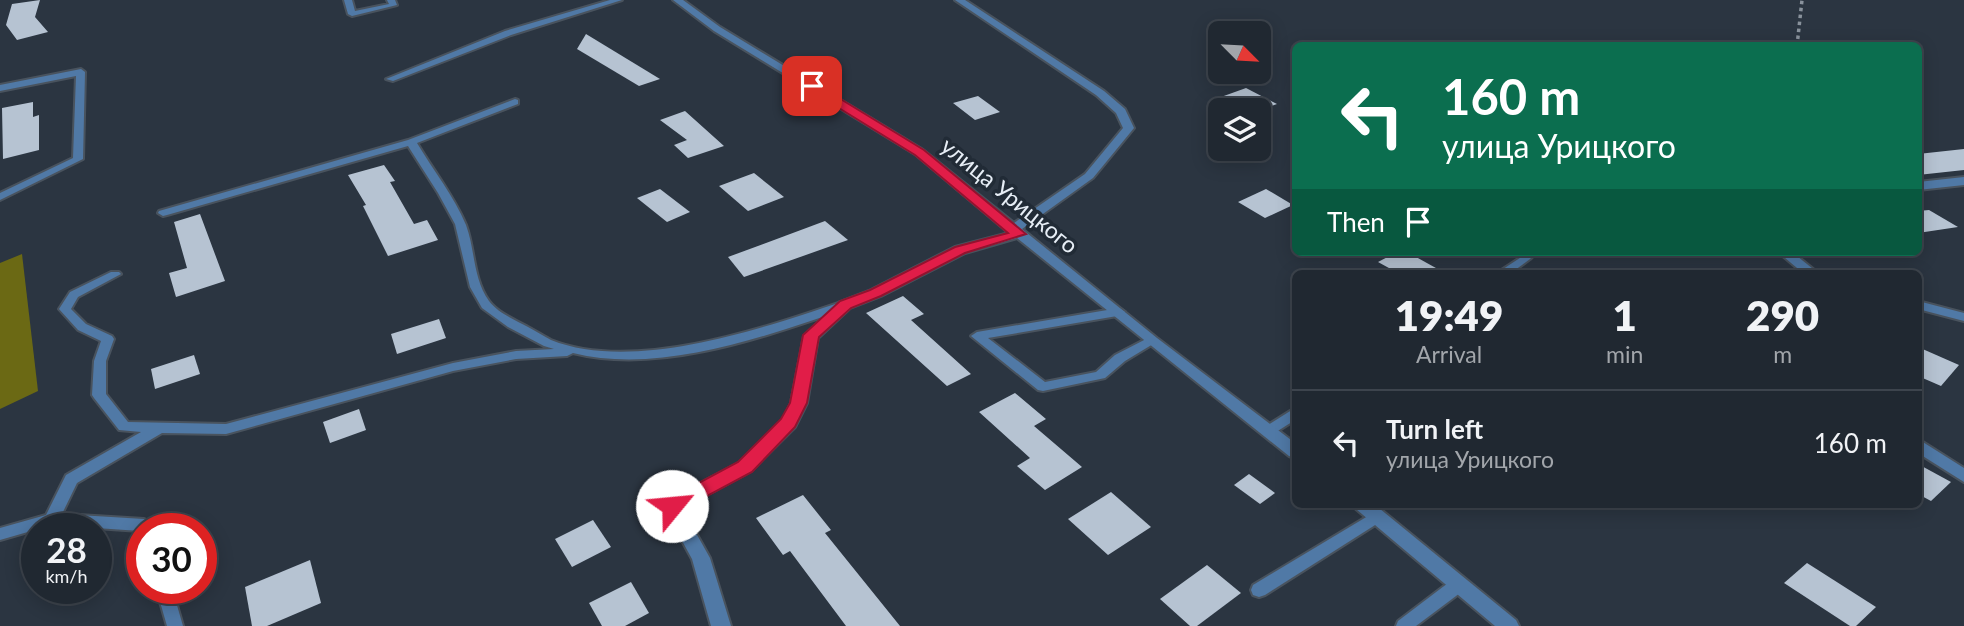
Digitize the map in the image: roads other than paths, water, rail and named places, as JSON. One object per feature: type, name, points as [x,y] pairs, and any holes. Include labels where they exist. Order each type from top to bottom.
[{"type":"street","name":"улица Урицкого","points":[[677,0],[727,35],[919,152],[1152,341],[1292,450]]},
{"type":"street","points":[[721,626],[701,558],[672,506],[745,467],[789,423],[799,403],[811,335],[845,305],[876,293],[960,250],[1016,232],[1089,176],[1129,128],[1121,111],[1100,93],[959,0]]},
{"type":"street","points":[[1922,186],[1964,181]]},
{"type":"street","points":[[1789,256],[1807,270]]},
{"type":"street","points":[[1922,306],[1964,317]]},
{"type":"street","points":[[1922,449],[1964,476]]},
{"type":"street","points":[[1367,508],[1509,626]]},
{"type":"lane","points":[[348,0],[352,14],[393,5],[391,0]]},
{"type":"lane","points":[[390,79],[508,33],[618,0]]},
{"type":"lane","points":[[0,88],[81,72],[78,159],[0,197]]},
{"type":"lane","points":[[163,214],[411,142],[515,102]]},
{"type":"lane","points":[[411,142],[460,224],[472,271],[485,305],[533,339],[593,354],[677,350],[755,336],[845,305]]},
{"type":"lane","points":[[1508,270],[1527,257]]},
{"type":"lane","points":[[115,274],[74,295],[65,309],[82,327],[108,339],[100,361],[99,395],[124,427],[226,429],[453,367],[516,355],[581,351]]},
{"type":"lane","points":[[1119,312],[976,336],[1043,387],[1100,375],[1121,358],[1152,341]]},
{"type":"lane","points":[[1268,431],[1292,415]]},
{"type":"lane","points":[[55,513],[71,479],[159,427]]},
{"type":"lane","points":[[1259,590],[1378,516]]},
{"type":"lane","points":[[0,534],[21,528]]},
{"type":"lane","points":[[1404,626],[1458,586]]},
{"type":"lane","points":[[169,604],[175,626]]}]
